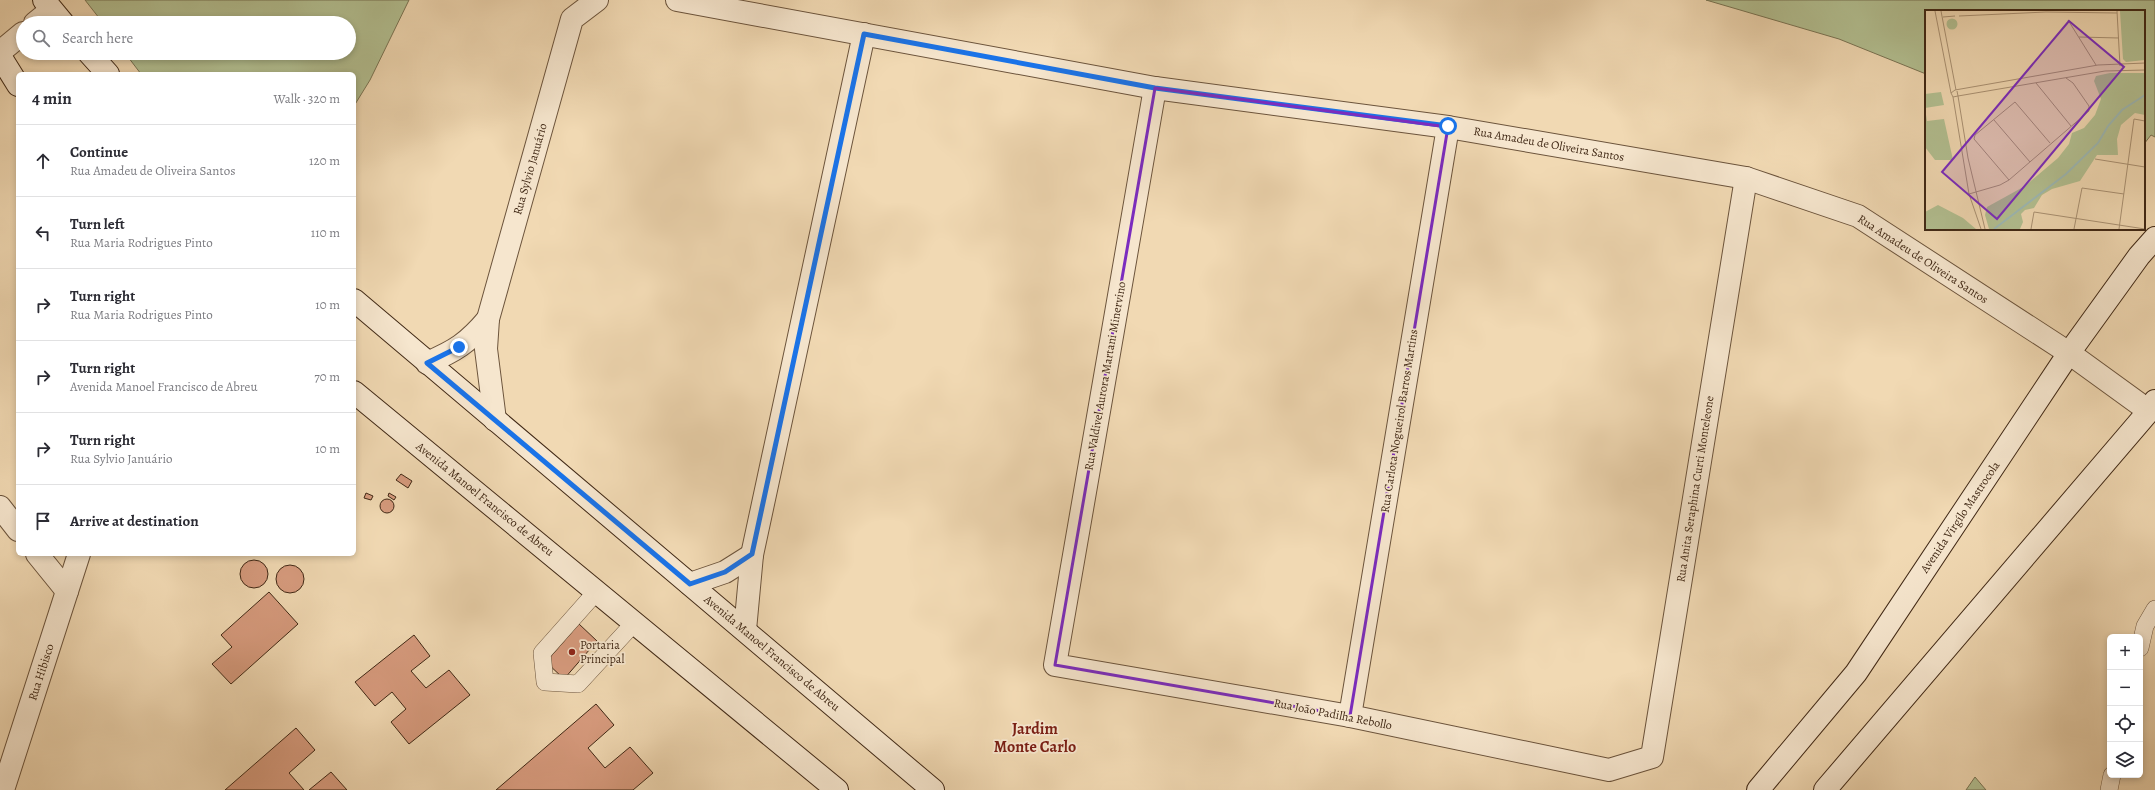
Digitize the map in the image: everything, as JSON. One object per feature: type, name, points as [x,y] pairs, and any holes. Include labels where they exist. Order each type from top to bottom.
[{"type":"street","name":"Rua Sylvio Januário","points":[[495,420],[486,349],[488,319],[572,19],[597,0]]},
{"type":"street","name":"Rua Amadeu de Oliveira Santos","points":[[677,0],[1155,88],[1448,126],[1746,178],[1858,216],[2152,406]]},
{"type":"street","points":[[745,630],[752,554],[864,34]]},
{"type":"street","points":[[0,52],[16,39]]},
{"type":"street","points":[[0,56],[16,83]]},
{"type":"street","points":[[95,60],[106,72]]},
{"type":"street","name":"Rua Valdivel Aurora Martani Minervino","points":[[1055,665],[1155,88]]},
{"type":"street","name":"Rua Carlota Nogueirol Barros Martins","points":[[1350,716],[1448,126]]},
{"type":"street","name":"Rua Anita Seraphina Curti Monteleone","points":[[1609,770],[1652,757],[1746,178]]},
{"type":"street","name":"Avenida Virgílo Mastrocola","points":[[1758,790],[1856,673],[2069,353],[2139,256],[2155,238]]},
{"type":"street","name":"Avenida Manoel Francisco de Abreu","points":[[356,302],[933,790]]},
{"type":"street","name":"Rua Sylvio Januário","points":[[427,363],[459,347],[473,338],[488,319]]},
{"type":"street","name":"Avenida Manoel Francisco de Abreu","points":[[356,394],[837,790]]},
{"type":"street","points":[[1825,790],[2152,406]]},
{"type":"street","points":[[0,507],[16,527]]},
{"type":"street","points":[[690,584],[725,572],[752,554]]},
{"type":"street","points":[[39,556],[67,591]]},
{"type":"street","name":"Rua Hibisco","points":[[3,790],[79,556]]},
{"type":"street","name":"Rua João Padilha Rebollo","points":[[1055,665],[1350,716],[1609,770]]},
{"type":"lane","points":[[597,591],[542,653],[545,682],[578,684],[635,622]]},
{"type":"lane","points":[[2143,635],[2145,626],[2155,609]]},
{"type":"lane","points":[[2109,790],[2111,778]]},
{"type":"highlighted area","points":[[1155,88],[1448,127],[1350,716],[1055,665]]},
{"type":"green space","points":[[85,0],[409,0],[370,80],[356,103],[356,72],[139,72],[130,60],[356,60],[356,16],[98,16]]},
{"type":"green space","points":[[1706,0],[2155,0],[2155,137],[2151,135],[2145,143],[2145,10],[1925,10],[1925,74],[1839,39]]},
{"type":"green space","points":[[1975,777],[1986,790],[1966,790]]},
{"type":"building","points":[[401,474],[412,481],[408,488],[396,480]]},
{"type":"building","points":[[366,493],[373,496],[371,500],[364,498]]},
{"type":"building","points":[[389,493],[396,497],[394,500],[388,496]]},
{"type":"building","points":[[384,499],[390,499],[394,503],[394,509],[390,513],[384,513],[380,509],[380,503]]},
{"type":"building","points":[[254,560],[264,564],[268,574],[264,584],[254,588],[244,584],[240,574],[244,564]]},
{"type":"building","points":[[290,565],[300,569],[304,579],[300,589],[290,593],[280,589],[276,579],[280,569]]},
{"type":"building","points":[[269,592],[298,624],[231,684],[212,664],[232,647],[221,635]]},
{"type":"building","name":"Portaria Principal","points":[[579,624],[597,641],[564,679],[546,662]]},
{"type":"building","points":[[414,635],[430,656],[411,671],[426,688],[449,670],[470,695],[409,744],[391,722],[406,709],[392,692],[375,706],[355,682]]},
{"type":"building","points":[[596,704],[614,725],[588,748],[605,768],[630,747],[653,773],[633,790],[496,790]]},
{"type":"building","points":[[296,728],[315,750],[289,773],[304,790],[225,790]]},
{"type":"building","points":[[331,772],[347,790],[309,790]]},
{"type":"place","name":"Portaria Principal","points":[[572,652]]},
{"type":"district","name":"Jardim Monte Carlo","points":[[1035,738]]},
{"type":"route","points":[[459,347],[427,363],[690,584],[725,572],[752,554],[864,34],[1155,88],[1448,126]]}]
